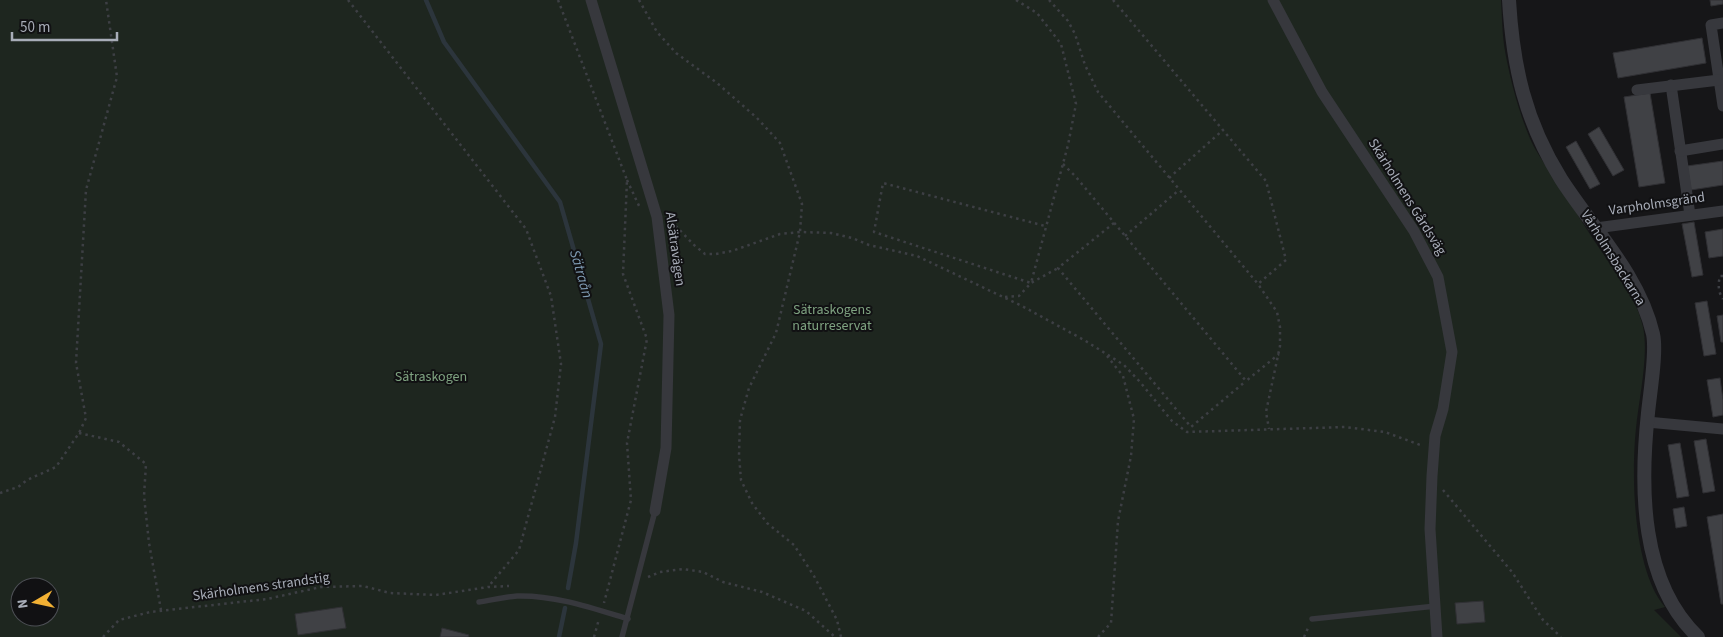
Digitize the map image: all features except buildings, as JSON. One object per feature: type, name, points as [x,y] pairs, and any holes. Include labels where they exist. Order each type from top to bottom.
[{"type":"street","name":"Alsätravägen","points":[[591,0],[657,218],[669,315],[666,448],[655,511]]},
{"type":"street","name":"Skärholmens Gårdsväg","points":[[1273,0],[1322,92],[1414,232],[1438,277],[1452,352],[1443,409],[1435,436],[1432,476],[1430,529],[1437,637]]},
{"type":"street","name":"Vårholmsbackarna","points":[[1509,0],[1513,48],[1525,103],[1547,156],[1636,289],[1647,312],[1653,337],[1653,362],[1644,459],[1644,488],[1653,555],[1661,580],[1670,599],[1680,616],[1698,637]]},
{"type":"street","points":[[1723,23],[1711,25],[1723,106]]},
{"type":"street","points":[[1637,90],[1719,80]]},
{"type":"street","points":[[1671,85],[1690,215]]},
{"type":"street","points":[[1680,151],[1723,144]]},
{"type":"street","name":"Varpholmsgränd","points":[[1596,228],[1723,210]]},
{"type":"street","points":[[1647,422],[1723,429]]},
{"type":"lane","points":[[622,637],[655,511]]},
{"type":"lane","points":[[479,602],[516,596],[531,596],[602,608],[628,619]]},
{"type":"lane","points":[[1312,619],[1436,606]]},
{"type":"path","points":[[0,492],[18,487],[27,480],[56,467],[79,433],[86,418],[76,363],[86,190],[117,77],[106,0]]},
{"type":"path","points":[[348,0],[526,230],[550,296],[561,364],[555,417],[519,550],[488,587]]},
{"type":"path","points":[[558,0],[644,217],[667,218],[694,246],[705,254],[732,251],[780,234],[800,232],[831,233],[852,238],[869,245],[917,256],[1034,312],[1084,340],[1124,365],[1172,421],[1187,432],[1329,427],[1366,429],[1385,432],[1434,450]]},
{"type":"path","points":[[639,0],[657,32],[676,53],[717,83],[744,106],[780,143],[802,204],[800,232],[776,333],[749,388],[740,420],[739,454],[741,480],[752,503],[767,523],[794,545],[814,576],[837,620],[841,637]]},
{"type":"path","points":[[1016,0],[1037,13],[1061,44],[1076,104],[1063,164],[1031,283]]},
{"type":"path","points":[[1049,0],[1068,21],[1075,34],[1084,65],[1098,92],[1258,284],[1277,312],[1280,327],[1278,354],[1266,412],[1269,429]]},
{"type":"path","points":[[1113,0],[1266,181],[1286,260],[1258,284]]},
{"type":"path","points":[[1169,178],[1224,130]]},
{"type":"path","points":[[1063,164],[1246,381]]},
{"type":"path","points":[[594,637],[631,500],[627,443],[647,339],[623,274],[628,180]]},
{"type":"path","points":[[1031,283],[874,232],[884,183],[1045,226]]},
{"type":"path","points":[[1125,236],[1179,190]]},
{"type":"path","points":[[998,296],[1008,298],[1019,296],[1031,283],[1058,268],[1114,223]]},
{"type":"path","points":[[1058,268],[1191,427],[1278,354]]},
{"type":"path","points":[[1723,276],[1720,276],[1718,283],[1723,299]]},
{"type":"path","points":[[1098,637],[1111,623],[1118,520],[1131,456],[1134,419],[1123,376],[1104,353]]},
{"type":"path","points":[[79,433],[119,442],[146,464],[144,496],[149,543],[161,610]]},
{"type":"path","points":[[1432,476],[1512,572],[1543,620],[1561,637]]},
{"type":"path","points":[[638,579],[660,572],[683,569],[703,572],[723,582],[762,592],[806,611],[835,637]]},
{"type":"path","name":"Skärholmens strandstig","points":[[104,637],[119,620],[161,610],[267,599],[321,588],[362,586],[390,592],[436,595],[488,587],[511,586]]},
{"type":"green space","name":"Sätraskogens naturreservat","points":[[0,0],[1501,0],[1506,57],[1512,84],[1529,136],[1534,147],[1593,239],[1629,291],[1643,327],[1645,350],[1634,448],[1635,496],[1640,547],[1654,591],[1665,607],[1654,610],[1681,637],[0,637]]},
{"type":"waterway","name":"Sätraån","points":[[426,0],[444,42],[560,202],[601,344],[576,543],[568,588]]},
{"type":"waterway","name":"Sätraån","points":[[559,637],[565,608]]},
{"type":"park label","name":"Sätraskogen","points":[[431,377]]}]
